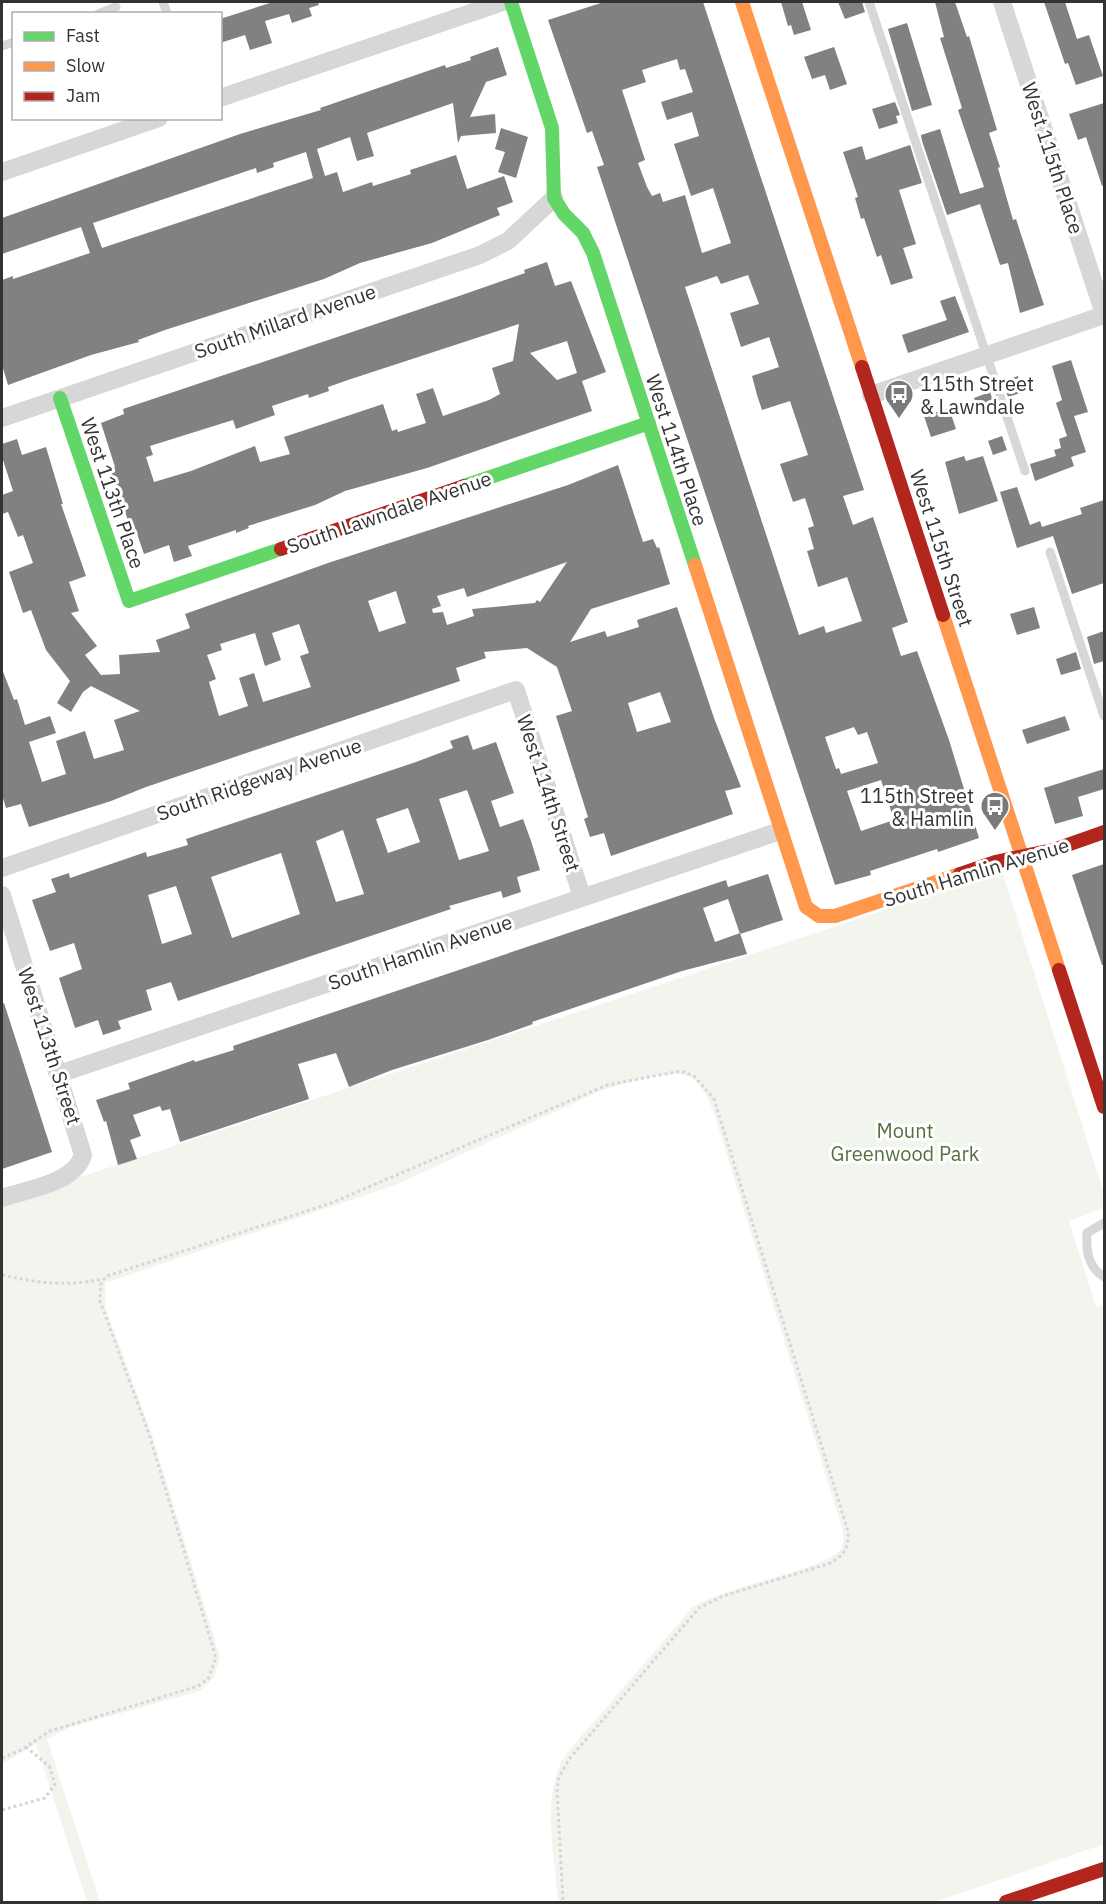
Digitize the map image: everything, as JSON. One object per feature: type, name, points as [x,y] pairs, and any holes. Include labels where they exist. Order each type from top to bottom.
[{"type":"street","points":[[222,97],[503,2]]},
{"type":"street","points":[[510,2],[552,128],[554,198]]},
{"type":"street","name":"West 115th Street","points":[[742,2],[1104,1107]]},
{"type":"street","name":"West 115th Place","points":[[1002,2],[1104,315]]},
{"type":"street","points":[[2,172],[153,120]]},
{"type":"street","name":"South Millard Avenue","points":[[2,418],[480,255],[508,241],[554,198]]},
{"type":"street","name":"West 114th Place","points":[[554,198],[564,214],[583,233],[589,243],[780,831],[806,907],[813,914]]},
{"type":"street","points":[[871,395],[1104,315]]},
{"type":"street","name":"West 113th Place","points":[[60,398],[129,601]]},
{"type":"street","name":"South Lawndale Avenue","points":[[129,601],[649,423]]},
{"type":"street","name":"South Ridgeway Avenue","points":[[2,868],[516,690]]},
{"type":"street","name":"West 114th Street","points":[[516,690],[582,897]]},
{"type":"street","name":"South Hamlin Avenue","points":[[59,1074],[780,831]]},
{"type":"street","name":"South Hamlin Avenue","points":[[813,914],[822,917],[834,916],[995,862],[1053,850],[1104,832]]},
{"type":"street","name":"West 113th Street","points":[[2,895],[84,1155],[81,1164],[69,1175],[2,1198]]},
{"type":"street","points":[[1006,1902],[1049,1892],[1104,1869]]},
{"type":"lane","points":[[869,2],[1025,471]]},
{"type":"lane","points":[[104,12],[116,8]]},
{"type":"lane","points":[[1050,552],[1104,716]]},
{"type":"lane","points":[[1104,1223],[1087,1233],[1086,1252],[1093,1267],[1104,1277]]},
{"type":"path","points":[[2,1275],[47,1285],[66,1285],[104,1279],[349,1197],[607,1085],[664,1072],[681,1071],[694,1076],[714,1099],[848,1531],[849,1543],[839,1558],[828,1564],[723,1596],[699,1608],[570,1758],[559,1777],[557,1789],[563,1902]]},
{"type":"path","points":[[2,1758],[61,1727],[198,1686],[208,1679],[216,1658],[149,1434],[100,1301],[101,1282],[104,1279]]},
{"type":"path","points":[[2,1810],[45,1798],[55,1784],[49,1766],[26,1747]]},
{"type":"green space","name":"Mount Greenwood Park","points":[[1002,871],[1104,1194],[1104,1208],[1069,1221],[1096,1307],[1104,1305],[1104,1844],[935,1902],[558,1902],[552,1845],[551,1806],[558,1769],[566,1754],[692,1608],[726,1592],[816,1564],[832,1557],[841,1549],[843,1542],[843,1531],[713,1110],[703,1090],[693,1078],[680,1074],[669,1074],[644,1078],[600,1091],[395,1185],[105,1283],[105,1306],[151,1432],[220,1657],[214,1677],[200,1691],[68,1728],[47,1739],[100,1902],[87,1902],[36,1744],[2,1764],[2,1203]]},
{"type":"building","points":[[273,2],[318,2],[319,5],[309,8],[312,16],[292,23],[289,14],[265,21],[272,43],[250,50],[245,35],[222,42],[222,18]]},
{"type":"building","points":[[604,2],[703,2],[864,490],[843,496],[853,525],[873,517],[908,622],[892,628],[901,656],[917,651],[949,740],[979,838],[938,852],[937,849],[870,871],[871,875],[835,885],[597,167],[604,165],[592,131],[587,133],[548,20]],"holes":[[[677,59],[680,70],[685,69],[693,92],[661,102],[667,120],[692,112],[699,136],[674,144],[691,196],[713,188],[731,243],[702,253],[685,195],[663,202],[660,193],[652,196],[647,187],[638,163],[645,160],[622,90],[646,82],[642,70]],[[748,275],[759,304],[730,313],[741,347],[769,337],[779,367],[752,376],[757,395],[762,410],[790,401],[808,455],[780,464],[793,502],[805,498],[814,526],[808,528],[814,549],[807,551],[818,587],[847,577],[862,621],[826,633],[824,626],[799,635],[685,287],[717,276],[721,284]],[[854,727],[858,735],[867,732],[878,763],[841,774],[839,768],[836,769],[825,737]],[[881,780],[894,820],[861,831],[847,791]]]},
{"type":"building","points":[[781,2],[802,2],[811,30],[794,35],[791,25],[788,26]]},
{"type":"building","points":[[838,2],[862,2],[865,12],[845,19]]},
{"type":"building","points":[[935,2],[955,2],[967,37],[969,36],[997,130],[989,133],[1000,167],[998,168],[1013,220],[1016,219],[1044,305],[1020,313],[1008,263],[1000,265],[980,204],[947,215],[922,141],[921,135],[940,129],[960,194],[984,187],[958,110],[962,108],[940,38],[944,37]]},
{"type":"building","points":[[1044,2],[1065,2],[1077,39],[1089,35],[1103,76],[1076,85],[1068,63],[1065,64]]},
{"type":"building","points":[[907,23],[932,105],[912,111],[888,29]]},
{"type":"building","points":[[498,47],[507,75],[486,82],[470,117],[495,114],[496,133],[461,136],[458,143],[453,103],[367,133],[374,156],[357,161],[350,137],[317,149],[325,176],[337,172],[343,192],[372,182],[373,186],[411,174],[410,170],[456,155],[467,189],[504,176],[513,202],[497,208],[500,215],[432,243],[360,263],[324,279],[165,330],[138,340],[139,342],[91,355],[8,385],[2,365],[2,280],[13,276],[13,279],[90,253],[81,227],[2,254],[2,218],[240,134],[321,110],[320,108],[445,65],[446,68],[471,60],[470,57]],"holes":[[[306,152],[313,178],[102,248],[93,223],[256,168],[257,173],[274,167],[273,163]]]},
{"type":"building","points":[[834,47],[847,84],[830,90],[825,75],[812,79],[804,57]]},
{"type":"building","points":[[895,102],[900,115],[896,116],[898,123],[879,129],[872,109]]},
{"type":"building","points":[[1104,103],[1104,185],[1102,186],[1086,137],[1078,140],[1069,114]]},
{"type":"building","points":[[501,128],[528,137],[516,178],[498,172],[505,152],[495,149]]},
{"type":"building","points":[[910,145],[922,183],[899,190],[916,244],[903,248],[913,278],[891,285],[881,255],[877,257],[864,218],[861,219],[855,198],[858,197],[843,152],[862,146],[866,160]]},
{"type":"building","points":[[547,262],[555,286],[571,281],[606,372],[582,381],[592,411],[427,468],[345,491],[315,505],[248,526],[249,528],[236,533],[236,530],[188,546],[192,556],[174,562],[169,545],[144,554],[134,525],[130,526],[110,469],[115,467],[101,423],[124,414],[123,409],[459,296],[525,273],[524,270]],"holes":[[[519,324],[513,361],[492,368],[500,394],[489,400],[443,416],[433,388],[416,394],[426,423],[398,432],[397,429],[392,431],[383,404],[284,437],[290,454],[260,462],[255,446],[191,471],[154,482],[146,457],[153,455],[150,446],[233,420],[236,429],[275,415],[272,406],[308,394],[309,398],[329,391],[328,387]],[[567,341],[577,373],[557,380],[530,353]]]},
{"type":"building","points":[[955,296],[969,332],[908,353],[902,335],[947,320],[940,301]]},
{"type":"building","points":[[1071,360],[1088,412],[1074,416],[1086,452],[1071,457],[1074,466],[1035,481],[1030,464],[1056,456],[1054,450],[1061,448],[1059,439],[1067,436],[1056,403],[1062,400],[1052,366]]},
{"type":"building","points":[[1018,376],[1023,392],[1008,397],[1002,381]]},
{"type":"building","points":[[990,392],[996,409],[980,414],[974,398]]},
{"type":"building","points":[[949,408],[956,429],[931,437],[924,416]]},
{"type":"building","points":[[1002,436],[1007,450],[993,455],[988,441]]},
{"type":"building","points":[[17,439],[22,455],[46,447],[63,504],[61,504],[86,576],[69,582],[79,611],[71,613],[97,646],[85,655],[101,675],[120,674],[119,655],[160,652],[156,640],[190,628],[185,614],[328,563],[568,485],[618,465],[643,542],[653,539],[657,548],[659,547],[670,584],[591,609],[570,642],[605,631],[607,637],[639,627],[637,620],[677,607],[714,718],[741,787],[725,791],[733,814],[611,856],[604,833],[590,837],[584,819],[588,817],[556,716],[572,711],[557,667],[527,648],[484,652],[486,658],[456,668],[460,681],[29,827],[21,804],[6,808],[2,795],[2,669],[14,700],[17,699],[25,725],[50,716],[56,733],[29,742],[42,782],[66,774],[56,741],[85,731],[94,759],[124,750],[114,720],[140,711],[91,686],[83,692],[71,712],[57,703],[70,681],[46,650],[31,610],[23,613],[9,572],[33,563],[23,535],[18,537],[8,512],[2,514],[2,495],[13,491],[2,457],[2,444]],"holes":[[[567,562],[540,602],[537,600],[535,603],[472,609],[474,616],[447,625],[443,612],[433,613],[432,609],[441,606],[437,596],[464,588],[467,597]],[[396,591],[406,623],[379,632],[368,601]],[[299,624],[309,653],[300,656],[311,687],[263,702],[254,673],[239,678],[248,706],[219,716],[209,682],[216,679],[207,655],[222,650],[220,644],[255,633],[265,666],[281,660],[272,633]],[[660,692],[671,722],[637,732],[628,703]]]},
{"type":"building","points":[[964,456],[966,461],[983,456],[998,501],[959,514],[945,462]]},
{"type":"building","points":[[1017,487],[1030,525],[1040,521],[1042,527],[1082,514],[1080,508],[1104,500],[1104,583],[1072,594],[1053,536],[1017,548],[1000,492]]},
{"type":"building","points":[[1034,607],[1040,628],[1017,635],[1010,614]]},
{"type":"building","points":[[1104,631],[1104,661],[1094,664],[1087,637]]},
{"type":"building","points":[[1076,652],[1081,669],[1061,675],[1056,659]]},
{"type":"building","points":[[1065,716],[1070,730],[1027,744],[1022,730]]},
{"type":"building","points":[[468,735],[473,750],[496,742],[514,793],[491,801],[500,827],[523,819],[540,870],[517,877],[521,892],[503,898],[501,891],[449,906],[451,909],[178,1001],[171,982],[146,990],[152,1010],[118,1021],[121,1029],[103,1035],[98,1020],[75,1028],[59,978],[82,969],[74,943],[50,951],[32,900],[56,892],[51,879],[69,873],[70,878],[146,852],[147,857],[188,845],[186,839],[453,748],[450,741]],"holes":[[[467,790],[489,851],[459,860],[439,799]],[[408,808],[420,842],[388,853],[376,819]],[[343,830],[364,894],[336,902],[316,841]],[[281,853],[300,914],[232,938],[211,877]],[[176,886],[192,934],[162,944],[148,895]]]},
{"type":"building","points":[[1104,769],[1104,789],[1078,797],[1083,816],[1055,824],[1044,788]]},
{"type":"building","points":[[1104,864],[1104,965],[1102,965],[1072,875]]},
{"type":"building","points":[[768,874],[783,920],[740,934],[747,954],[682,971],[532,1022],[533,1024],[488,1040],[392,1070],[349,1087],[336,1053],[298,1064],[309,1099],[180,1142],[170,1109],[162,1111],[160,1106],[133,1115],[141,1136],[130,1140],[137,1159],[118,1165],[106,1121],[104,1122],[96,1100],[130,1089],[128,1083],[194,1060],[195,1062],[234,1050],[233,1046],[708,886],[726,880],[728,887]],"holes":[[[728,899],[740,933],[715,942],[703,908]]]},
{"type":"building","points":[[4,1003],[52,1152],[2,1169],[2,1004]]},
{"type":"traffic: fast","points":[[511,2],[552,128],[554,198],[564,214],[583,233],[593,253],[695,565]]},
{"type":"traffic: fast","points":[[60,398],[129,601],[281,549]]},
{"type":"traffic: fast","points":[[464,486],[649,423]]},
{"type":"traffic: slow","points":[[742,2],[862,367]]},
{"type":"traffic: slow","points":[[695,565],[806,907],[819,916],[835,916],[960,874]]},
{"type":"traffic: slow","points":[[943,615],[1059,970]]},
{"type":"traffic: jam","points":[[862,367],[943,615]]},
{"type":"traffic: jam","points":[[281,549],[464,486]]},
{"type":"traffic: jam","points":[[960,874],[995,862],[1053,850],[1104,832]]},
{"type":"traffic: jam","points":[[1059,970],[1104,1107]]},
{"type":"traffic: jam","points":[[1006,1902],[1104,1869]]},
{"type":"place","name":"115th Street & Lawndale","points":[[899,420]]},
{"type":"place","name":"115th Street & Hamlin","points":[[995,832]]}]
